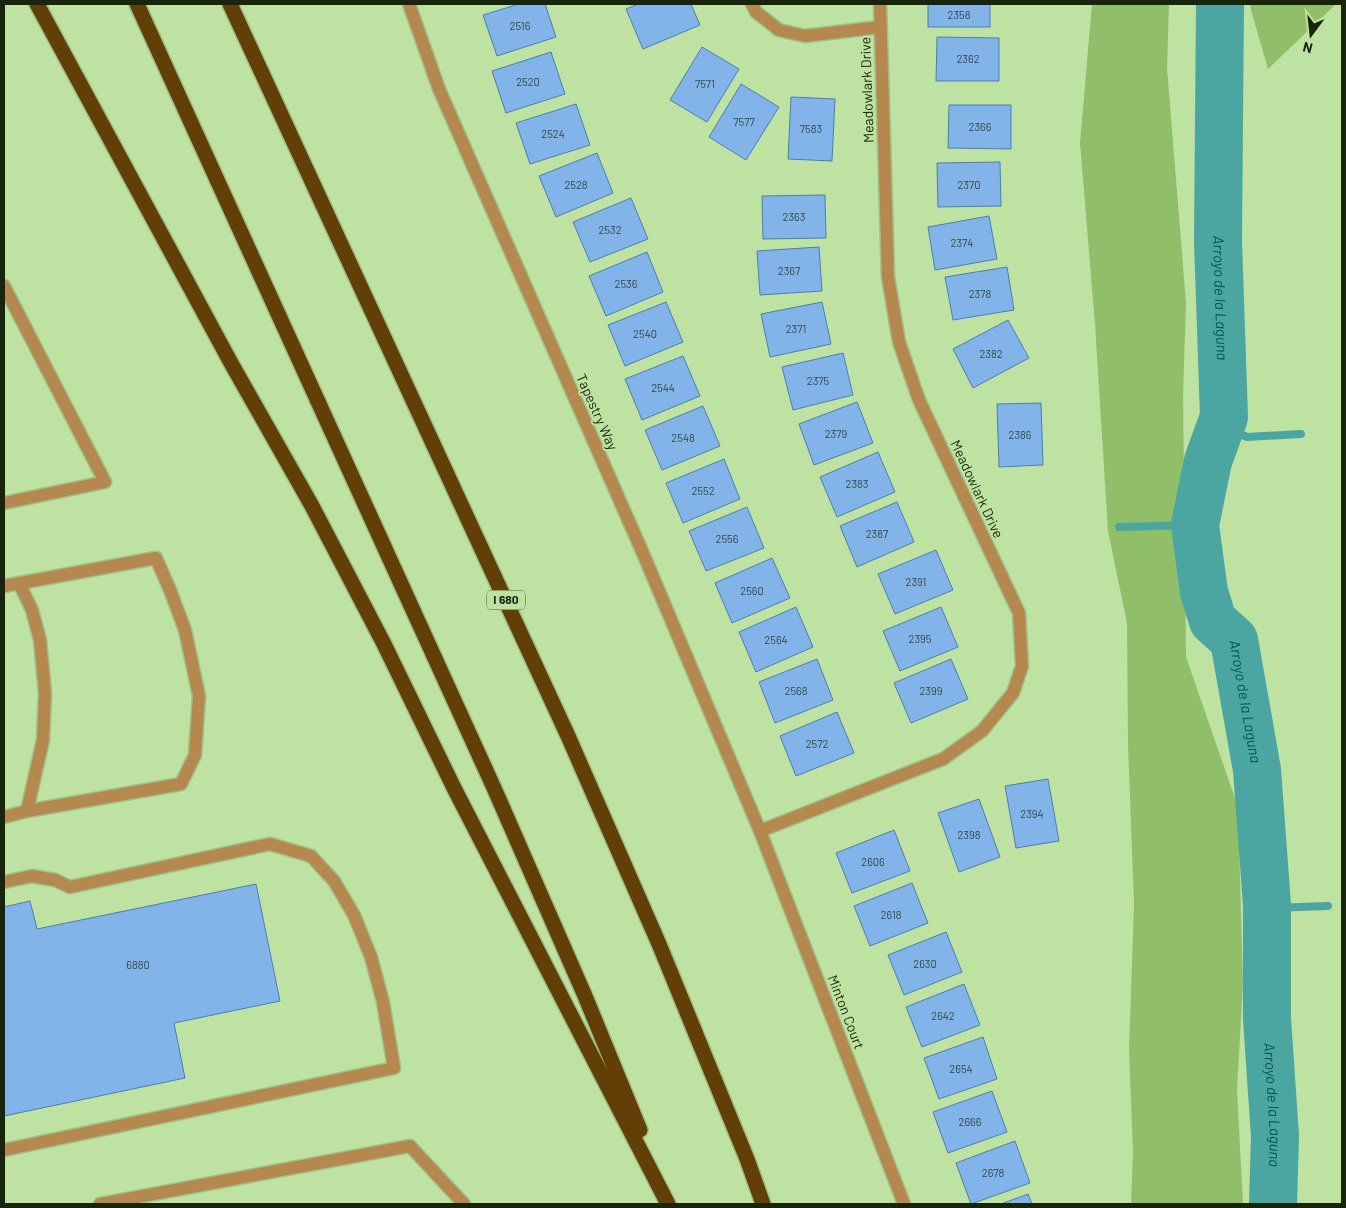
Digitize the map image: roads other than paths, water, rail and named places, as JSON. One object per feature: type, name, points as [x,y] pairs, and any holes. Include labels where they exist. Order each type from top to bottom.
[{"type":"highway","points":[[37,4],[231,363],[317,514],[384,644],[454,788],[669,1204]]},
{"type":"highway","points":[[137,4],[494,788],[585,996],[669,1204]]},
{"type":"highway","name":"I 680","points":[[230,4],[568,736],[659,944],[764,1204]]},
{"type":"street","name":"Tapestry Way","points":[[409,4],[439,89],[645,558],[760,831]]},
{"type":"street","points":[[752,4],[756,12],[779,30],[805,36],[880,27]]},
{"type":"street","name":"Meadowlark Drive","points":[[760,831],[943,759],[982,732],[1012,693],[1022,666],[1019,613],[919,400],[899,342],[888,276],[880,4]]},
{"type":"street","points":[[4,286],[105,482],[4,503]]},
{"type":"street","points":[[4,586],[156,558],[185,630],[199,696],[196,755],[182,784],[27,811],[4,817]]},
{"type":"street","points":[[19,583],[32,610],[40,640],[45,693],[43,740],[27,811]]},
{"type":"street","name":"Minton Court","points":[[760,831],[904,1204]]},
{"type":"street","points":[[4,882],[32,876],[55,880],[70,887],[270,844],[311,856],[334,880],[354,915],[367,948],[383,1002],[394,1068],[4,1150]]},
{"type":"street","points":[[100,1204],[410,1146],[464,1204]]},
{"type":"waterway","name":"Arroyo de la Laguna","points":[[1220,4],[1218,241],[1224,417],[1208,461],[1195,525],[1204,592],[1213,621],[1234,640],[1257,770],[1267,905],[1267,1019],[1275,1136],[1273,1204]]},
{"type":"waterway","points":[[1221,426],[1247,437],[1301,434]]},
{"type":"waterway","points":[[1119,527],[1195,525]]},
{"type":"waterway","points":[[1267,908],[1328,906]]}]
